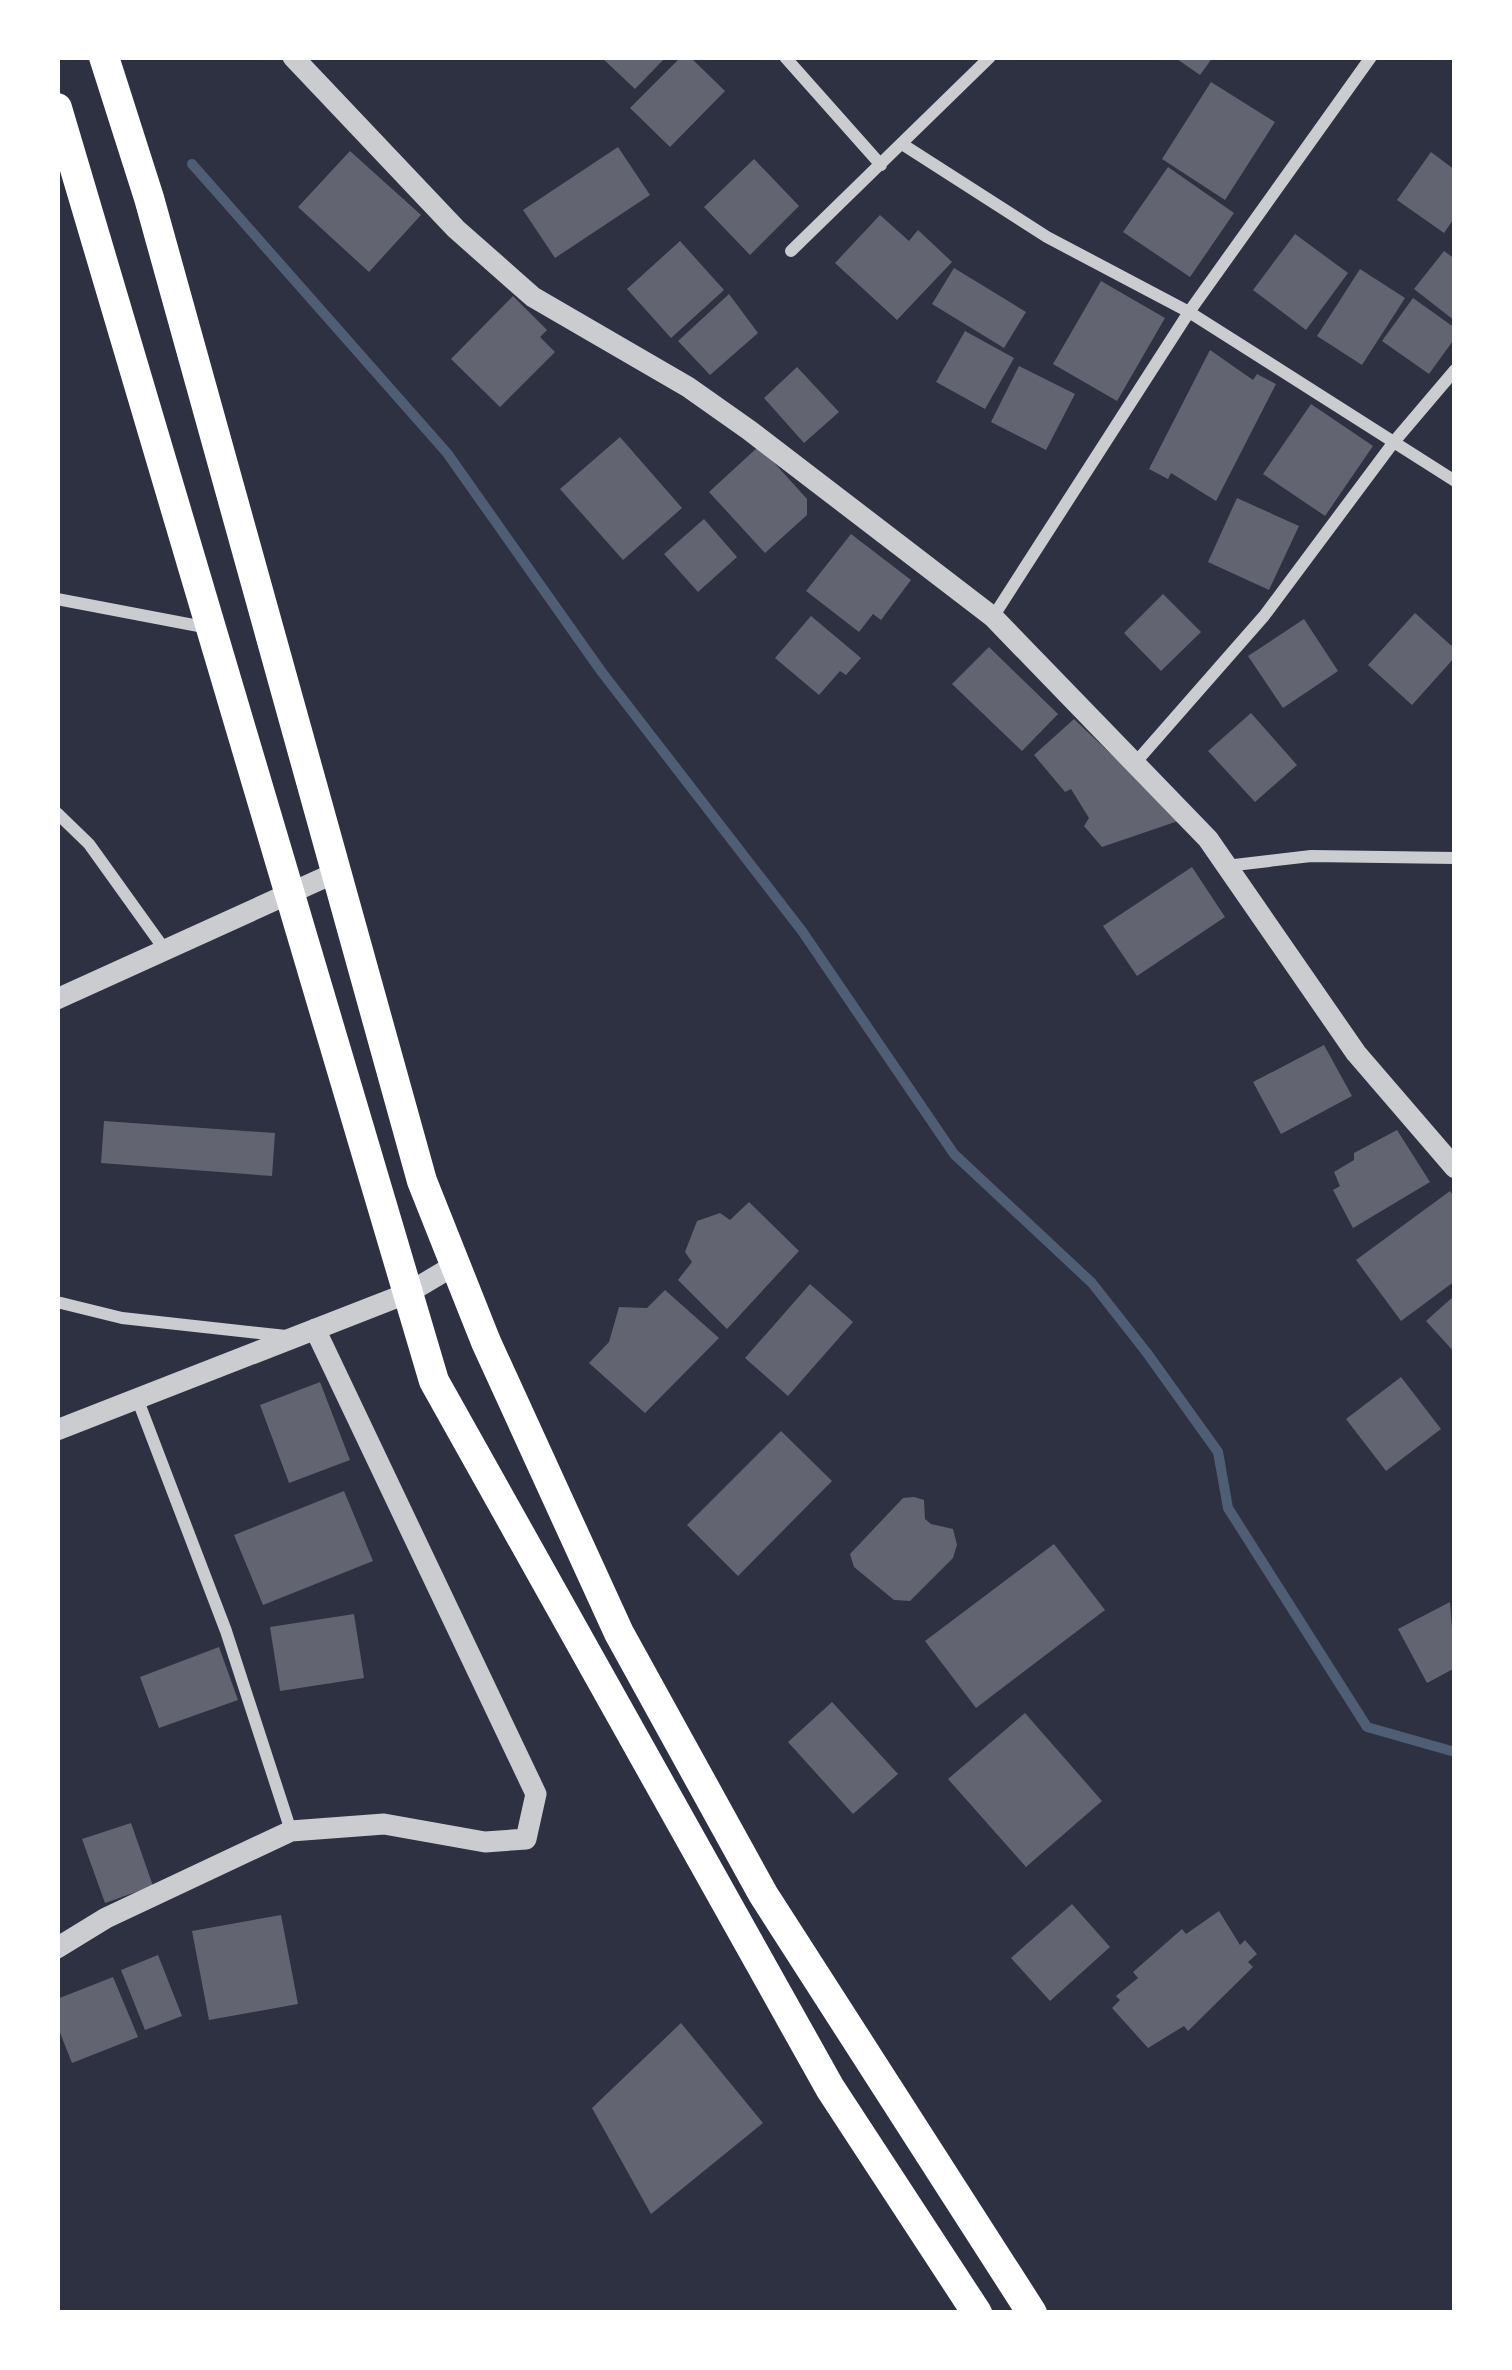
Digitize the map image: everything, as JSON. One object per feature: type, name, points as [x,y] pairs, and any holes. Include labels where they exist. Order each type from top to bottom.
[{"type":"highway","points":[[104,57],[149,198],[422,1181],[455,1265],[630,1653],[763,1894],[1032,2313]]},
{"type":"highway","points":[[57,108],[434,1381],[830,2088],[977,2313]]},
{"type":"street","points":[[293,57],[457,229],[533,297],[749,430],[993,617],[1208,839],[1356,1053],[1455,1168]]},
{"type":"street","points":[[785,57],[880,165]]},
{"type":"street","points":[[791,251],[990,57]]},
{"type":"street","points":[[993,617],[1190,312],[1371,57]]},
{"type":"street","points":[[902,144],[1047,237],[1190,312],[1455,482]]},
{"type":"street","points":[[1136,762],[1264,616],[1393,443],[1455,370]]},
{"type":"street","points":[[57,599],[211,628]]},
{"type":"street","points":[[57,813],[89,844],[165,950]]},
{"type":"street","points":[[1226,866],[1311,856],[1455,858]]},
{"type":"street","points":[[57,999],[288,890],[339,871]]},
{"type":"street","points":[[57,1430],[408,1293],[455,1265]]},
{"type":"street","points":[[57,1302],[122,1318],[304,1333]]},
{"type":"street","points":[[57,1948],[106,1918],[291,1832],[384,1824],[485,1842],[526,1839],[536,1794],[304,1333]]},
{"type":"street","points":[[137,1398],[226,1631],[291,1832]]},
{"type":"building","points":[[601,57],[666,57],[635,89]]},
{"type":"building","points":[[681,57],[690,57],[725,91],[670,147],[630,108]]},
{"type":"building","points":[[1174,57],[1213,57],[1200,75]]},
{"type":"building","points":[[1211,82],[1275,122],[1225,200],[1162,159]]},
{"type":"building","points":[[618,147],[650,195],[555,258],[523,210]]},
{"type":"building","points":[[350,151],[421,215],[369,272],[298,207]]},
{"type":"building","points":[[1431,152],[1455,170],[1455,217],[1444,233],[1397,200]]},
{"type":"building","points":[[754,159],[799,206],[750,255],[704,207]]},
{"type":"building","points":[[1168,167],[1234,213],[1190,277],[1123,232]]},
{"type":"building","points":[[880,215],[909,241],[918,230],[952,262],[897,320],[835,263]]},
{"type":"building","points":[[1295,234],[1348,273],[1306,330],[1253,290]]},
{"type":"building","points":[[680,241],[724,290],[671,338],[627,289]]},
{"type":"building","points":[[1444,251],[1455,259],[1455,321],[1414,289]]},
{"type":"building","points":[[954,268],[1026,312],[1004,348],[932,304]]},
{"type":"building","points":[[1360,269],[1405,298],[1362,365],[1317,336]]},
{"type":"building","points":[[1101,281],[1165,318],[1117,401],[1053,364]]},
{"type":"building","points":[[729,294],[758,333],[710,375],[678,341]]},
{"type":"building","points":[[513,296],[547,330],[540,337],[555,352],[500,407],[451,359]]},
{"type":"building","points":[[1413,298],[1455,328],[1455,338],[1429,374],[1382,341]]},
{"type":"building","points":[[965,331],[1014,358],[985,409],[936,382]]},
{"type":"building","points":[[1210,350],[1253,380],[1257,374],[1276,384],[1216,501],[1171,473],[1168,479],[1149,469]]},
{"type":"building","points":[[1019,366],[1075,394],[1046,450],[991,422]]},
{"type":"building","points":[[797,367],[839,412],[804,443],[764,398]]},
{"type":"building","points":[[1311,404],[1373,446],[1325,516],[1263,474]]},
{"type":"building","points":[[620,437],[682,508],[623,560],[560,489]]},
{"type":"building","points":[[759,446],[807,499],[807,515],[765,553],[709,492]]},
{"type":"building","points":[[1237,498],[1299,526],[1269,590],[1208,562]]},
{"type":"building","points":[[704,519],[737,557],[698,592],[664,554]]},
{"type":"building","points":[[851,534],[911,580],[881,620],[873,614],[859,632],[806,591]]},
{"type":"building","points":[[1163,594],[1201,632],[1161,671],[1124,633]]},
{"type":"building","points":[[1415,613],[1455,649],[1455,657],[1412,705],[1368,665]]},
{"type":"building","points":[[811,616],[861,658],[846,675],[840,671],[819,695],[775,658]]},
{"type":"building","points":[[1304,619],[1338,671],[1283,708],[1248,656]]},
{"type":"building","points":[[989,647],[1058,714],[1022,751],[952,684]]},
{"type":"building","points":[[1251,713],[1297,765],[1255,802],[1208,751]]},
{"type":"building","points":[[1074,719],[1181,820],[1102,847],[1084,826],[1089,818],[1071,789],[1065,792],[1034,755]]},
{"type":"building","points":[[1192,867],[1225,917],[1137,976],[1103,926]]},
{"type":"building","points":[[1324,1045],[1352,1096],[1281,1134],[1253,1082]]},
{"type":"building","points":[[104,1121],[275,1133],[272,1176],[101,1163]]},
{"type":"building","points":[[1397,1130],[1430,1182],[1353,1228],[1333,1190],[1340,1186],[1334,1172],[1354,1160],[1354,1153]]},
{"type":"building","points":[[1450,1191],[1455,1198],[1455,1281],[1401,1321],[1356,1260]]},
{"type":"building","points":[[749,1202],[799,1251],[727,1329],[678,1280],[692,1262],[685,1252],[697,1221],[720,1213],[730,1220]]},
{"type":"building","points":[[810,1284],[853,1322],[788,1396],[745,1358]]},
{"type":"building","points":[[665,1290],[719,1338],[645,1413],[589,1363],[609,1342],[619,1307],[647,1308]]},
{"type":"building","points":[[1455,1295],[1455,1353],[1426,1321]]},
{"type":"building","points":[[1401,1377],[1441,1429],[1386,1471],[1346,1419]]},
{"type":"building","points":[[320,1382],[350,1460],[289,1483],[260,1405]]},
{"type":"building","points":[[781,1431],[832,1481],[738,1576],[687,1525]]},
{"type":"building","points":[[344,1491],[373,1561],[263,1605],[234,1535]]},
{"type":"building","points":[[903,1498],[924,1500],[925,1519],[931,1524],[953,1529],[957,1545],[953,1558],[910,1601],[894,1600],[854,1567],[850,1554]]},
{"type":"building","points":[[1054,1544],[1105,1610],[976,1708],[925,1641]]},
{"type":"building","points":[[1450,1602],[1455,1668],[1427,1683],[1398,1629]]},
{"type":"building","points":[[354,1614],[364,1678],[280,1691],[270,1627]]},
{"type":"building","points":[[219,1647],[238,1700],[159,1728],[140,1677]]},
{"type":"building","points":[[832,1702],[898,1774],[853,1814],[788,1742]]},
{"type":"building","points":[[1025,1713],[1102,1801],[1026,1867],[948,1779]]},
{"type":"building","points":[[131,1823],[153,1886],[105,1903],[82,1839]]},
{"type":"building","points":[[1072,1904],[1110,1947],[1050,2001],[1011,1958]]},
{"type":"building","points":[[1219,1911],[1240,1945],[1245,1940],[1257,1954],[1248,1962],[1253,1967],[1188,2031],[1184,2026],[1148,2048],[1112,2008],[1120,2000],[1116,1996],[1138,1978],[1133,1972],[1182,1929],[1186,1934]]},
{"type":"building","points":[[281,1915],[298,2004],[209,2020],[192,1931]]},
{"type":"building","points":[[158,1955],[182,2016],[145,2030],[121,1970]]},
{"type":"building","points":[[113,1977],[138,2037],[72,2063],[57,2025],[57,1999]]},
{"type":"building","points":[[681,2023],[763,2123],[651,2214],[592,2108]]},
{"type":"waterway","points":[[192,164],[447,453],[601,671],[802,931],[954,1154],[1092,1283],[1147,1353],[1218,1452],[1228,1508],[1367,1727],[1455,1752]]}]
